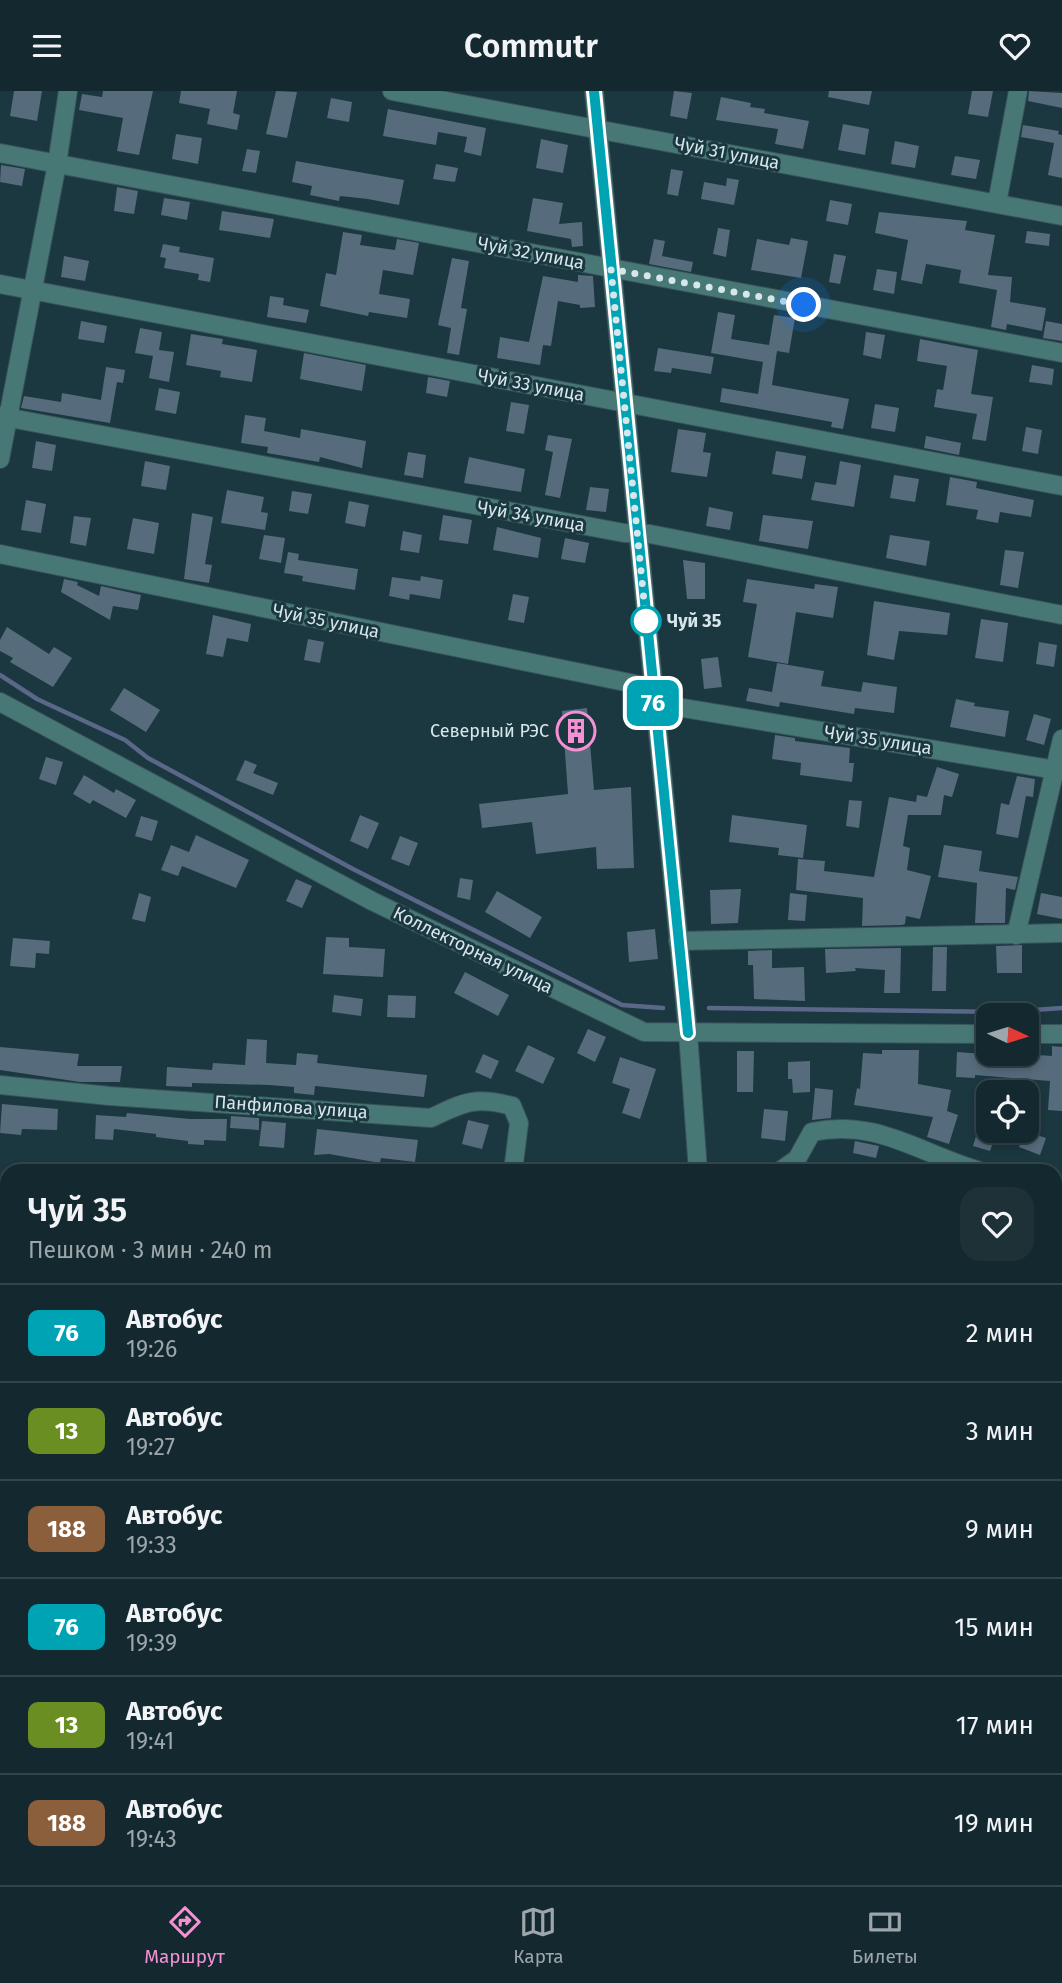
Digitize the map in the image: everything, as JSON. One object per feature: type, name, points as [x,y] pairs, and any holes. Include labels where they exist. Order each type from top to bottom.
[{"type":"street","points":[[0,459],[4,417],[33,290],[68,91]]},
{"type":"street","name":"Чуй 31 улица","points":[[392,91],[1062,216]]},
{"type":"street","points":[[594,91],[688,1033],[697,1164]]},
{"type":"street","points":[[997,203],[1018,91]]},
{"type":"street","name":"Чуй 32 улица","points":[[0,153],[1062,353]]},
{"type":"street","name":"Чуй 33 улица","points":[[0,284],[1062,486]]},
{"type":"street","name":"Чуй 34 улица","points":[[4,417],[434,499],[637,533],[1062,615]]},
{"type":"street","name":"Чуй 35 улица","points":[[0,554],[626,682],[653,694],[1058,770]]},
{"type":"street","name":"Коллекторная улица","points":[[0,702],[372,901],[643,1032],[976,1034]]},
{"type":"street","points":[[1016,935],[1058,770],[1062,739]]},
{"type":"street","points":[[678,941],[1062,933]]},
{"type":"street","points":[[1040,1034],[1062,1034]]},
{"type":"street","name":"Панфилова улица","points":[[0,1085],[110,1096],[431,1118],[466,1101],[488,1099],[512,1106],[519,1123],[514,1164]]},
{"type":"street","points":[[790,1164],[797,1159],[812,1132],[839,1126],[890,1135],[956,1164]]},
{"type":"building","points":[[14,91],[42,91],[37,121],[10,116]]},
{"type":"building","points":[[103,91],[153,91],[139,155],[117,151],[123,118],[79,110],[82,94],[102,97]]},
{"type":"building","points":[[181,91],[237,91],[233,113],[240,115],[237,130],[207,124],[210,109],[179,103]]},
{"type":"building","points":[[276,91],[297,92],[287,138],[266,134]]},
{"type":"building","points":[[674,91],[692,93],[687,119],[670,116]]},
{"type":"building","points":[[829,91],[872,91],[869,105],[828,97]]},
{"type":"building","points":[[972,91],[993,91],[988,117],[968,114]]},
{"type":"building","points":[[1029,91],[1062,93],[1062,108],[1028,101]]},
{"type":"building","points":[[721,97],[751,103],[750,107],[765,109],[764,113],[809,121],[803,149],[775,144],[778,129],[716,120]]},
{"type":"building","points":[[331,98],[352,102],[349,122],[327,118]]},
{"type":"building","points":[[388,109],[486,128],[481,156],[464,152],[467,137],[438,132],[436,145],[383,136]]},
{"type":"building","points":[[843,124],[869,129],[865,155],[838,150]]},
{"type":"building","points":[[1023,125],[1059,131],[1058,134],[1062,135],[1062,178],[1048,175],[1054,143],[1021,137]]},
{"type":"building","points":[[176,134],[202,138],[198,164],[172,159]]},
{"type":"building","points":[[541,139],[568,145],[563,173],[536,168]]},
{"type":"building","points":[[895,141],[919,146],[915,168],[891,164]]},
{"type":"building","points":[[247,149],[260,151],[256,173],[242,171]]},
{"type":"building","points":[[955,156],[980,160],[976,179],[951,175]]},
{"type":"building","points":[[296,161],[404,180],[399,205],[340,196],[339,201],[310,195],[312,186],[292,182]]},
{"type":"building","points":[[436,164],[458,168],[455,182],[433,179]]},
{"type":"building","points":[[1,165],[25,169],[22,186],[0,182]]},
{"type":"building","points":[[671,169],[683,171],[678,196],[667,194]]},
{"type":"building","points":[[727,178],[739,180],[734,205],[701,199],[704,182],[726,186]]},
{"type":"building","points":[[117,187],[138,191],[134,214],[114,211]]},
{"type":"building","points":[[164,198],[190,202],[187,220],[161,215]]},
{"type":"building","points":[[533,198],[563,203],[559,224],[582,222],[583,246],[572,247],[571,239],[527,231]]},
{"type":"building","points":[[830,200],[852,204],[848,225],[826,221]]},
{"type":"building","points":[[222,211],[274,219],[270,238],[219,230]]},
{"type":"building","points":[[879,212],[967,221],[965,230],[995,235],[988,275],[1012,277],[1010,302],[1046,308],[1042,331],[1007,324],[1006,330],[991,327],[997,290],[959,283],[961,270],[926,264],[922,284],[901,280],[908,240],[875,233]]},
{"type":"building","points":[[718,228],[730,230],[726,257],[713,254]]},
{"type":"building","points":[[1027,231],[1050,234],[1049,246],[1025,243]]},
{"type":"building","points":[[343,232],[362,235],[360,245],[395,250],[397,239],[419,243],[413,275],[383,270],[379,294],[410,299],[407,318],[369,312],[368,316],[320,306],[326,273],[336,275]]},
{"type":"building","points":[[791,238],[808,241],[801,278],[751,270],[757,239],[789,245]]},
{"type":"building","points":[[654,239],[665,241],[662,256],[693,262],[691,272],[649,264]]},
{"type":"building","points":[[163,244],[180,247],[179,252],[214,258],[210,282],[198,280],[199,274],[164,268],[166,258],[160,257]]},
{"type":"building","points":[[834,254],[846,256],[840,284],[829,282]]},
{"type":"building","points":[[64,256],[89,261],[85,281],[61,277]]},
{"type":"building","points":[[452,258],[469,261],[461,308],[467,309],[459,355],[447,353],[451,328],[438,325]]},
{"type":"building","points":[[877,269],[897,272],[894,294],[873,290]]},
{"type":"building","points":[[578,275],[593,276],[595,307],[580,308],[580,305],[558,301],[551,346],[543,345],[540,365],[497,358],[500,337],[529,342],[543,276],[578,282]]},
{"type":"building","points":[[270,296],[284,298],[283,305],[309,310],[306,323],[267,317]]},
{"type":"building","points":[[718,312],[735,315],[731,339],[769,345],[774,315],[795,318],[789,353],[777,351],[772,385],[849,399],[843,429],[831,427],[832,422],[720,402],[722,388],[758,394],[763,362],[711,353]]},
{"type":"building","points":[[81,321],[107,326],[104,343],[78,339]]},
{"type":"building","points":[[1046,321],[1062,324],[1062,341],[1043,338]]},
{"type":"building","points":[[140,328],[162,332],[159,350],[174,352],[169,382],[149,378],[153,356],[135,353]]},
{"type":"building","points":[[866,332],[885,335],[881,359],[863,355]]},
{"type":"building","points":[[191,334],[223,339],[222,344],[257,350],[252,382],[220,377],[221,371],[186,365]]},
{"type":"building","points":[[920,339],[978,350],[971,394],[993,397],[986,441],[972,439],[977,414],[934,407],[937,389],[943,390],[947,366],[917,361]]},
{"type":"building","points":[[658,348],[714,357],[711,374],[672,368],[671,373],[654,371]]},
{"type":"building","points":[[304,353],[366,365],[362,391],[300,379]]},
{"type":"building","points":[[1032,365],[1054,369],[1052,385],[1029,382]]},
{"type":"building","points":[[106,367],[125,370],[123,383],[117,382],[110,423],[21,408],[24,396],[61,402],[62,393],[101,400]]},
{"type":"building","points":[[428,377],[450,381],[447,397],[426,393]]},
{"type":"building","points":[[159,388],[180,392],[176,414],[155,410]]},
{"type":"building","points":[[511,402],[529,405],[524,434],[506,431]]},
{"type":"building","points":[[875,404],[899,408],[895,432],[871,428]]},
{"type":"building","points":[[245,415],[266,418],[264,431],[300,438],[301,429],[366,441],[362,468],[320,457],[319,462],[267,453],[268,447],[241,443]]},
{"type":"building","points":[[1026,427],[1042,430],[1038,454],[1022,451]]},
{"type":"building","points":[[678,429],[706,433],[703,452],[711,453],[707,477],[671,472]]},
{"type":"building","points":[[548,435],[572,439],[560,498],[545,495],[553,452],[545,450]]},
{"type":"building","points":[[926,436],[961,443],[959,455],[924,448]]},
{"type":"building","points":[[36,441],[56,445],[52,471],[32,468]]},
{"type":"building","points":[[776,451],[806,456],[802,479],[772,474]]},
{"type":"building","points":[[408,452],[426,455],[423,478],[404,475]]},
{"type":"building","points":[[469,457],[525,469],[521,492],[464,483]]},
{"type":"building","points":[[145,461],[170,466],[166,490],[141,486]]},
{"type":"building","points":[[840,461],[861,465],[854,507],[811,500],[815,482],[836,485]]},
{"type":"building","points":[[894,475],[919,479],[915,502],[890,498]]},
{"type":"building","points":[[950,477],[977,482],[976,488],[1034,500],[1031,517],[1000,512],[998,523],[976,519],[978,510],[946,505]]},
{"type":"building","points":[[590,487],[609,489],[606,512],[586,510]]},
{"type":"building","points":[[227,490],[264,497],[261,512],[268,513],[265,530],[221,523]]},
{"type":"building","points":[[292,491],[312,494],[308,514],[289,511]]},
{"type":"building","points":[[26,500],[46,504],[41,533],[21,530]]},
{"type":"building","points":[[349,501],[369,505],[365,527],[345,523]]},
{"type":"building","points":[[709,507],[733,512],[730,530],[706,526]]},
{"type":"building","points":[[192,513],[213,517],[205,564],[212,565],[209,583],[184,579]]},
{"type":"building","points":[[443,515],[472,520],[468,544],[439,540]]},
{"type":"building","points":[[763,515],[813,521],[808,549],[759,541]]},
{"type":"building","points":[[74,516],[91,518],[86,546],[70,543]]},
{"type":"building","points":[[133,518],[159,523],[154,554],[127,549]]},
{"type":"building","points":[[497,527],[541,538],[538,558],[493,550]]},
{"type":"building","points":[[403,531],[422,535],[419,553],[400,550]]},
{"type":"building","points":[[264,535],[285,538],[281,563],[259,559]]},
{"type":"building","points":[[890,535],[930,541],[926,566],[886,558]]},
{"type":"building","points":[[565,538],[589,543],[585,563],[561,559]]},
{"type":"building","points":[[1005,550],[1024,552],[1018,588],[1000,585]]},
{"type":"building","points":[[288,552],[299,554],[298,560],[358,569],[355,590],[302,581],[303,576],[284,573]]},
{"type":"building","points":[[683,560],[705,563],[705,599],[687,599]]},
{"type":"building","points":[[421,576],[443,580],[440,599],[410,594],[409,600],[389,596],[392,577],[420,581]]},
{"type":"building","points":[[64,579],[78,582],[77,585],[99,596],[101,586],[141,595],[138,610],[113,606],[110,620],[61,592]]},
{"type":"building","points":[[747,579],[814,589],[815,584],[838,587],[833,618],[796,612],[788,664],[748,657],[757,604],[743,602]]},
{"type":"building","points":[[513,594],[529,597],[524,623],[508,620]]},
{"type":"building","points":[[874,601],[950,613],[947,635],[899,631],[894,660],[867,655]]},
{"type":"building","points":[[213,615],[251,624],[248,642],[227,638],[223,657],[206,654]]},
{"type":"building","points":[[981,619],[1008,623],[1003,662],[975,658]]},
{"type":"building","points":[[7,627],[49,654],[54,647],[72,658],[53,687],[10,662],[13,658],[0,651],[0,640]]},
{"type":"building","points":[[308,639],[324,642],[320,663],[304,660]]},
{"type":"building","points":[[1039,642],[1057,645],[1054,667],[1036,664]]},
{"type":"building","points":[[718,657],[722,687],[704,689],[701,659]]},
{"type":"building","points":[[777,663],[824,671],[821,686],[861,692],[863,682],[897,687],[894,713],[855,708],[854,714],[780,702],[779,707],[746,701],[749,688],[772,692]]},
{"type":"building","points":[[124,688],[160,710],[146,732],[110,710]]},
{"type":"building","points":[[956,699],[975,703],[974,706],[1009,711],[1005,737],[950,727]]},
{"type":"building","points":[[587,708],[594,790],[631,787],[634,868],[597,869],[596,847],[536,854],[532,822],[482,828],[479,804],[568,794],[562,711]]},
{"type":"building","points":[[1034,714],[1051,719],[1044,745],[1026,740]]},
{"type":"building","points":[[775,735],[795,738],[795,741],[850,748],[849,763],[854,763],[852,782],[800,775],[801,763],[772,759]]},
{"type":"building","points":[[46,757],[63,762],[56,785],[39,779]]},
{"type":"building","points":[[245,760],[257,765],[253,773],[278,783],[273,795],[236,780]]},
{"type":"building","points":[[937,767],[959,774],[952,797],[944,795],[941,815],[908,815],[903,846],[910,848],[907,870],[931,876],[920,919],[906,916],[905,924],[902,925],[862,926],[863,898],[796,890],[798,859],[825,861],[824,871],[874,877],[889,797],[916,802],[917,795],[927,797]]},
{"type":"building","points":[[84,775],[114,793],[116,789],[136,800],[126,818],[93,800],[90,804],[73,794]]},
{"type":"building","points":[[1017,776],[1035,779],[1033,797],[1026,796],[1018,838],[996,834],[1001,803],[1009,805]]},
{"type":"building","points":[[849,800],[862,801],[859,828],[846,826]]},
{"type":"building","points":[[360,815],[379,823],[368,849],[350,841]]},
{"type":"building","points":[[732,815],[807,825],[803,858],[778,855],[779,848],[729,842]]},
{"type":"building","points":[[141,816],[158,821],[152,841],[135,836]]},
{"type":"building","points":[[196,835],[249,860],[236,888],[182,866],[178,876],[161,870],[171,845],[189,852]]},
{"type":"building","points":[[400,836],[418,843],[409,866],[391,859]]},
{"type":"building","points":[[944,845],[982,851],[979,871],[1018,877],[1015,890],[1006,888],[1005,923],[975,923],[977,883],[938,877]]},
{"type":"building","points":[[460,878],[473,880],[470,900],[457,897]]},
{"type":"building","points":[[296,879],[312,886],[302,908],[286,901]]},
{"type":"building","points":[[741,889],[738,923],[711,924],[710,890]]},
{"type":"building","points":[[497,891],[542,917],[530,938],[485,912]]},
{"type":"building","points":[[139,893],[151,897],[145,922],[132,919]]},
{"type":"building","points":[[790,893],[807,895],[805,921],[788,920]]},
{"type":"building","points":[[1041,893],[1062,897],[1062,919],[1037,914]]},
{"type":"building","points":[[655,929],[658,959],[629,962],[627,932]]},
{"type":"building","points":[[326,937],[349,938],[349,947],[385,949],[383,977],[323,974]]},
{"type":"building","points":[[13,938],[50,941],[49,954],[36,953],[35,968],[10,966]]},
{"type":"building","points":[[1022,945],[1022,973],[997,973],[996,946]]},
{"type":"building","points":[[933,947],[947,947],[946,991],[932,991]]},
{"type":"building","points":[[901,948],[900,993],[884,993],[885,970],[855,968],[856,971],[826,973],[825,949]]},
{"type":"building","points":[[772,950],[772,968],[804,967],[805,1001],[754,999],[753,965],[748,965],[748,951]]},
{"type":"building","points":[[465,972],[509,995],[498,1016],[454,993]]},
{"type":"building","points":[[334,995],[363,999],[361,1016],[332,1012]]},
{"type":"building","points":[[388,995],[416,996],[415,1018],[387,1017]]},
{"type":"building","points":[[588,1029],[606,1037],[595,1062],[577,1053]]},
{"type":"building","points":[[247,1039],[267,1040],[266,1063],[296,1065],[297,1053],[318,1055],[317,1063],[427,1075],[424,1097],[315,1086],[314,1095],[294,1093],[294,1087],[269,1085],[192,1083],[192,1087],[166,1086],[167,1067],[212,1070],[213,1063],[245,1065]]},
{"type":"building","points":[[528,1045],[555,1058],[543,1084],[515,1071]]},
{"type":"building","points":[[1052,1046],[1062,1047],[1062,1111],[1048,1110],[1050,1081],[975,1075],[975,1078],[956,1077],[957,1052],[976,1053],[976,1066],[1040,1066],[1040,1055],[1052,1056]]},
{"type":"building","points":[[0,1047],[79,1054],[77,1066],[122,1066],[120,1082],[80,1082],[0,1070]]},
{"type":"building","points":[[882,1050],[919,1050],[918,1084],[951,1090],[947,1111],[958,1115],[949,1144],[927,1137],[933,1117],[854,1105],[857,1088],[860,1089],[863,1053],[882,1054]]},
{"type":"building","points":[[737,1051],[754,1051],[753,1092],[737,1092]]},
{"type":"building","points":[[483,1054],[499,1061],[491,1079],[475,1072]]},
{"type":"building","points":[[620,1057],[656,1069],[640,1119],[622,1113],[630,1089],[612,1083]]},
{"type":"building","points":[[810,1061],[810,1092],[793,1093],[792,1079],[788,1079],[788,1062]]},
{"type":"building","points":[[815,1088],[833,1090],[831,1118],[812,1120]]},
{"type":"building","points":[[2,1104],[58,1109],[57,1130],[22,1129],[21,1135],[0,1133]]},
{"type":"building","points":[[764,1109],[788,1111],[785,1141],[761,1138]]},
{"type":"building","points":[[127,1113],[190,1119],[227,1119],[226,1141],[204,1140],[204,1145],[188,1144],[188,1141],[156,1137],[156,1134],[114,1129],[113,1140],[95,1139],[96,1115],[126,1117]]},
{"type":"building","points":[[231,1116],[259,1118],[259,1130],[230,1128]]},
{"type":"building","points":[[468,1120],[489,1125],[482,1149],[462,1144]]},
{"type":"building","points":[[262,1121],[286,1123],[284,1148],[259,1146]]},
{"type":"building","points":[[317,1129],[418,1140],[415,1162],[381,1158],[380,1163],[329,1154],[314,1155]]},
{"type":"building","points":[[976,1136],[976,1143],[993,1143],[990,1151],[973,1146]]},
{"type":"building","points":[[1039,1136],[1046,1138],[1040,1155],[1019,1147],[1020,1143],[1039,1143]]},
{"type":"building","points":[[855,1141],[879,1146],[876,1158],[853,1153]]},
{"type":"waterway","points":[[0,675],[37,699],[125,740],[148,758],[353,869],[622,1005],[663,1008]]},
{"type":"waterway","points":[[709,1008],[1004,1012],[1062,1008]]},
{"type":"bus line","name":"76","points":[[594,91],[688,1033]]},
{"type":"place","name":"Чуй 35","points":[[646,621]]},
{"type":"place","name":"Северный РЭС","points":[[576,731]]},
{"type":"route","points":[[646,621],[611,269],[804,305]]}]
